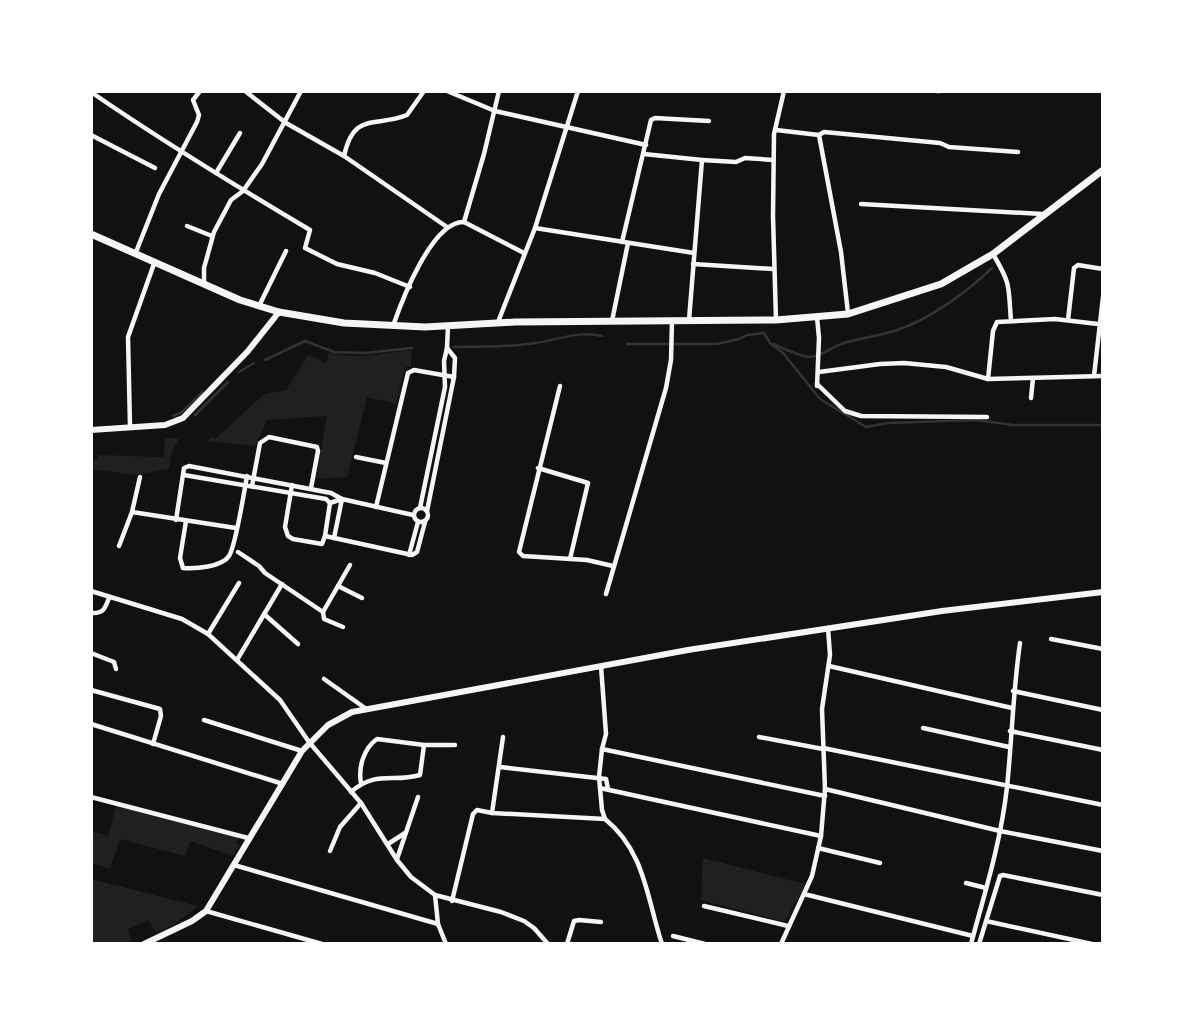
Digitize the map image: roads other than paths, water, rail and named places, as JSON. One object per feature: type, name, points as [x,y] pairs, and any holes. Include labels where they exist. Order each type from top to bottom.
[{"type":"main road","points":[[91,234],[259,307],[344,323],[448,326],[498,322],[776,320],[848,314],[941,284],[995,256],[1103,170]]},
{"type":"main road","points":[[91,430],[171,424],[183,418],[248,351],[279,312]]},
{"type":"main road","points":[[144,944],[192,922],[206,911],[248,838],[309,742],[338,718],[365,708],[828,628],[1103,592]]},
{"type":"street","points":[[136,252],[151,211],[199,117],[193,100],[200,91]]},
{"type":"street","points":[[245,91],[286,123],[344,156],[447,227]]},
{"type":"street","points":[[204,284],[204,268],[212,236],[231,200],[243,191],[286,123],[301,91]]},
{"type":"street","points":[[344,156],[349,136],[359,127],[407,115],[424,91]]},
{"type":"street","points":[[447,91],[495,111],[646,145]]},
{"type":"street","points":[[464,222],[499,91]]},
{"type":"street","points":[[498,322],[535,228],[578,91]]},
{"type":"street","points":[[776,320],[773,160],[774,134],[784,91]]},
{"type":"street","points":[[91,92],[243,191],[310,230],[305,248],[337,264],[375,273],[410,287]]},
{"type":"street","points":[[612,323],[625,243],[653,118],[709,121]]},
{"type":"street","points":[[776,130],[819,135],[824,132],[1017,152]]},
{"type":"street","points":[[216,173],[240,133]]},
{"type":"street","points":[[91,135],[155,168]]},
{"type":"street","points":[[819,135],[841,252],[848,314]]},
{"type":"street","points":[[643,154],[709,161],[773,160]]},
{"type":"street","points":[[689,320],[702,160]]},
{"type":"street","points":[[861,204],[965,209],[1022,215],[1046,214]]},
{"type":"street","points":[[393,326],[426,252],[447,227],[464,222],[524,253]]},
{"type":"street","points":[[187,226],[212,236]]},
{"type":"street","points":[[535,228],[694,253]]},
{"type":"street","points":[[259,307],[286,251]]},
{"type":"street","points":[[995,256],[1009,283],[1011,321]]},
{"type":"street","points":[[130,426],[128,337],[133,316],[155,261]]},
{"type":"street","points":[[693,264],[773,269]]},
{"type":"street","points":[[1068,320],[1074,268],[1078,265],[1103,269]]},
{"type":"street","points":[[1094,376],[1103,297]]},
{"type":"street","points":[[817,317],[817,385],[845,411],[861,416],[987,417]]},
{"type":"street","points":[[988,379],[995,324],[1046,319],[1098,324]]},
{"type":"street","points":[[606,594],[666,388],[672,320]]},
{"type":"street","points":[[414,514],[420,508],[445,387],[444,361],[448,326]]},
{"type":"street","points":[[325,536],[409,555],[417,552],[428,515],[454,377],[455,358],[447,348]]},
{"type":"street","points":[[818,372],[904,363],[946,367],[988,379],[1103,376]]},
{"type":"street","points":[[376,507],[408,373],[414,370],[454,377]]},
{"type":"street","points":[[1031,398],[1033,378]]},
{"type":"street","points":[[560,386],[519,552],[523,556],[570,559],[613,566]]},
{"type":"street","points":[[252,486],[260,443],[266,437],[273,437],[317,447],[311,488]]},
{"type":"street","points":[[434,445],[441,447]]},
{"type":"street","points":[[356,457],[386,463]]},
{"type":"street","points":[[176,520],[184,468],[189,466],[311,488],[342,499],[414,514]]},
{"type":"street","points":[[538,468],[588,484],[570,559]]},
{"type":"street","points":[[184,475],[326,499],[330,503]]},
{"type":"street","points":[[186,521],[180,564],[187,569],[224,561],[232,550],[247,476]]},
{"type":"street","points":[[118,546],[132,512],[140,477]]},
{"type":"street","points":[[292,485],[285,527],[288,536],[293,539],[318,544],[324,542],[330,503]]},
{"type":"street","points":[[300,495],[301,486]]},
{"type":"street","points":[[330,503],[342,499]]},
{"type":"street","points":[[334,538],[342,499]]},
{"type":"street","points":[[420,508],[427,512]]},
{"type":"street","points":[[132,512],[236,528]]},
{"type":"street","points":[[409,555],[418,522],[414,514]]},
{"type":"street","points":[[418,522],[425,522]]},
{"type":"street","points":[[238,552],[323,612]]},
{"type":"street","points":[[343,628],[324,619],[323,612],[349,565]]},
{"type":"street","points":[[208,634],[239,583]]},
{"type":"street","points":[[237,660],[282,584]]},
{"type":"street","points":[[338,586],[362,598]]},
{"type":"street","points":[[91,591],[182,619],[208,634],[280,700],[309,742],[361,803],[411,877],[435,895],[488,908],[524,921],[548,944]]},
{"type":"street","points":[[91,614],[103,611],[109,598]]},
{"type":"street","points":[[264,614],[298,644]]},
{"type":"street","points":[[781,944],[804,894],[821,836],[825,796],[822,709],[830,666],[828,628]]},
{"type":"street","points":[[1051,639],[1103,649]]},
{"type":"street","points":[[971,944],[993,868],[1000,831],[1007,787],[1013,691],[1020,643]]},
{"type":"street","points":[[91,653],[114,662],[116,669]]},
{"type":"street","points":[[601,666],[606,734],[599,777],[605,820]]},
{"type":"street","points":[[830,666],[1012,708]]},
{"type":"street","points":[[324,679],[365,708]]},
{"type":"street","points":[[91,690],[160,709],[153,744]]},
{"type":"street","points":[[1013,691],[1103,710]]},
{"type":"street","points":[[204,720],[302,751]]},
{"type":"street","points":[[91,724],[283,784]]},
{"type":"street","points":[[923,728],[1009,747]]},
{"type":"street","points":[[1010,731],[1103,750]]},
{"type":"street","points":[[492,813],[503,737]]},
{"type":"street","points":[[759,737],[1103,805]]},
{"type":"street","points":[[361,783],[366,750],[374,741],[382,739],[424,745],[455,745]]},
{"type":"street","points":[[351,792],[361,783],[377,778],[420,775],[424,745]]},
{"type":"street","points":[[602,749],[825,796]]},
{"type":"street","points":[[500,767],[599,777],[606,779],[608,790]]},
{"type":"street","points":[[600,788],[821,836]]},
{"type":"street","points":[[825,789],[1000,831],[1103,850]]},
{"type":"street","points":[[91,797],[248,838]]},
{"type":"street","points":[[397,860],[418,797]]},
{"type":"street","points":[[330,851],[340,827],[361,803]]},
{"type":"street","points":[[452,901],[473,814],[477,810],[605,820],[625,838],[636,857],[649,889],[662,944]]},
{"type":"street","points":[[388,844],[407,832]]},
{"type":"street","points":[[818,848],[880,863]]},
{"type":"street","points":[[233,865],[438,924]]},
{"type":"street","points":[[979,944],[998,880],[1003,875],[1103,895]]},
{"type":"street","points":[[966,883],[986,888]]},
{"type":"street","points":[[804,894],[973,936]]},
{"type":"street","points":[[435,895],[438,924],[446,944]]},
{"type":"street","points":[[704,906],[788,926]]},
{"type":"street","points":[[206,911],[322,944]]},
{"type":"street","points":[[986,920],[1092,944]]},
{"type":"street","points":[[567,944],[574,921],[601,922]]},
{"type":"street","points":[[673,936],[705,944]]},
{"type":"waterway","points":[[773,344],[800,355],[814,357],[844,343],[897,330],[948,304],[992,268]]},
{"type":"waterway","points":[[627,344],[717,344],[764,333],[820,399],[866,427],[888,423],[976,420],[1013,425],[1103,425]]},
{"type":"waterway","points":[[454,347],[526,344],[586,334],[602,336]]},
{"type":"waterway","points":[[265,360],[305,341],[334,352],[365,353],[412,348]]},
{"type":"waterway","points":[[239,372],[254,363]]},
{"type":"waterway","points":[[195,415],[228,382]]},
{"type":"waterway","points":[[173,416],[182,412],[203,392]]}]
